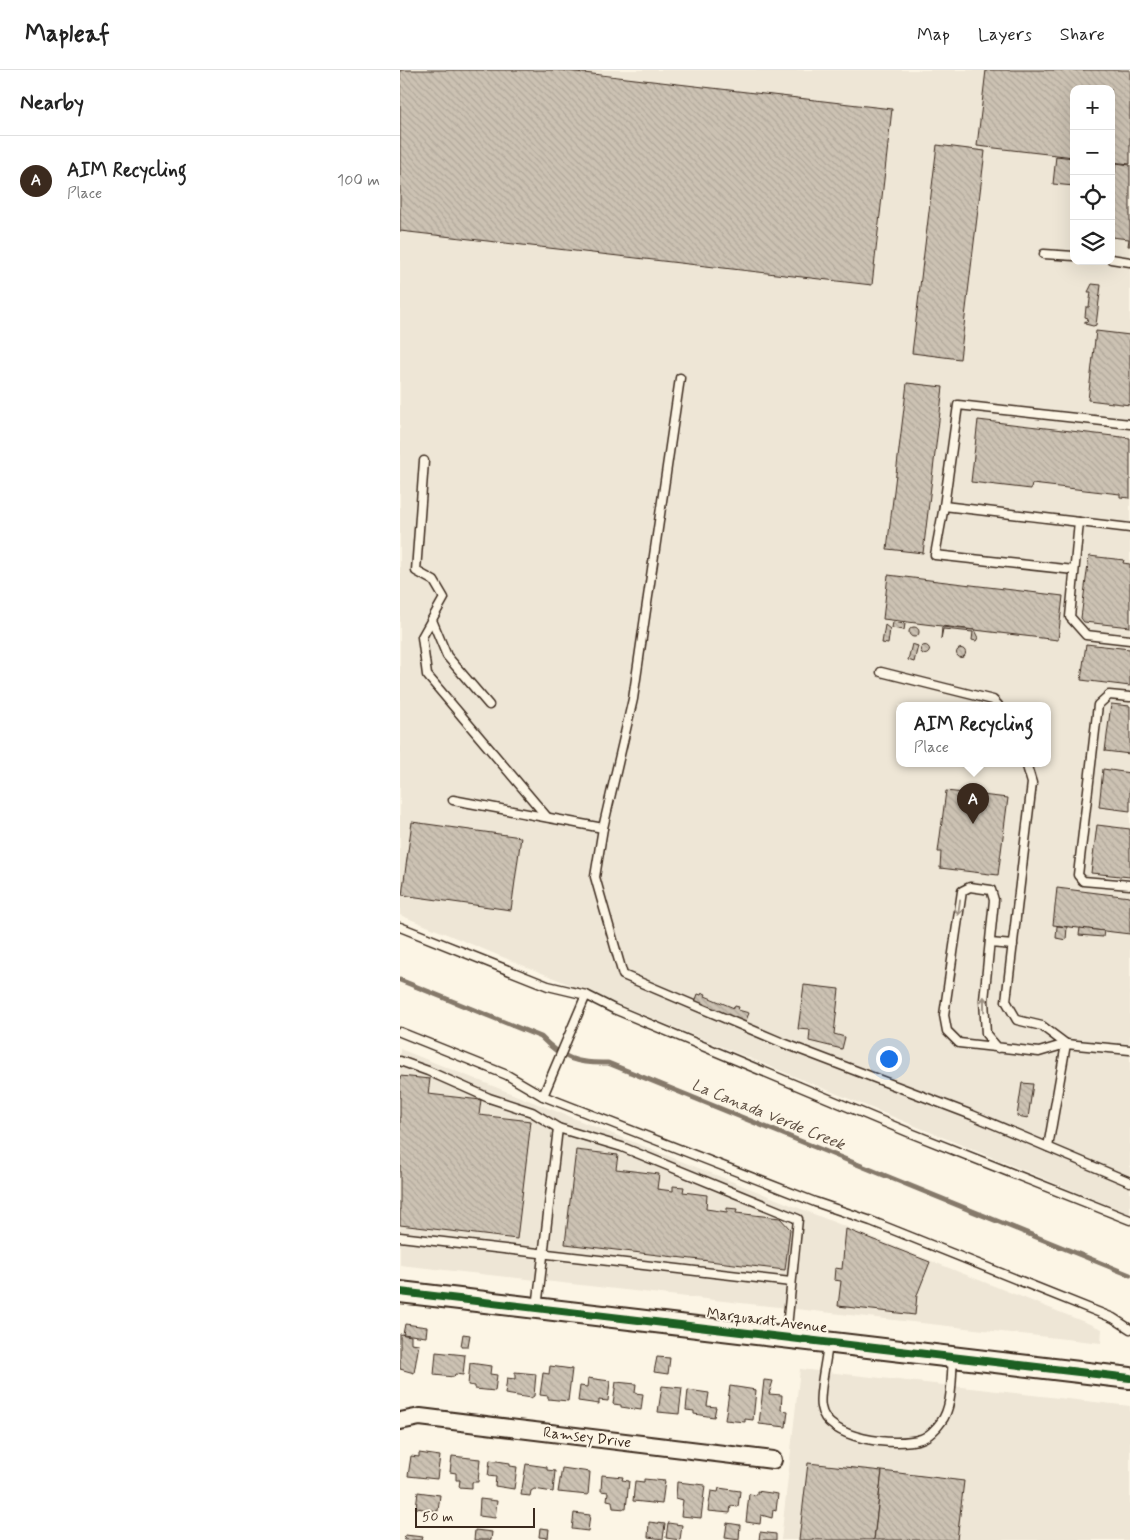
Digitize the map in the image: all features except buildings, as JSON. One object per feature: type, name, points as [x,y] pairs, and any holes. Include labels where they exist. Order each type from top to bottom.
[{"type":"street","name":"Marquardt Avenue","points":[[400,1292],[1130,1378]]},
{"type":"street","name":"Ramsey Drive","points":[[400,1421],[420,1418],[773,1460]]},
{"type":"lane","points":[[1044,254],[1070,256]]},
{"type":"lane","points":[[1115,260],[1130,262]]},
{"type":"lane","points":[[680,378],[633,699],[603,828],[595,876],[624,975],[783,1043],[972,1115],[1130,1182]]},
{"type":"lane","points":[[1074,570],[935,555],[958,405],[1130,424]]},
{"type":"lane","points":[[424,461],[416,571],[434,581],[444,598],[422,637],[427,675],[547,817]]},
{"type":"lane","points":[[944,506],[1130,528]]},
{"type":"lane","points":[[1079,522],[1070,617],[1086,636],[1130,640]]},
{"type":"lane","points":[[432,620],[446,656],[489,705]]},
{"type":"lane","points":[[881,672],[994,700],[996,702]]},
{"type":"lane","points":[[1130,697],[1109,695],[1098,705],[1078,875],[1083,881],[1130,885]]},
{"type":"lane","points":[[1027,767],[1032,783],[1006,1001],[1017,1020],[1042,1026],[1066,1044]]},
{"type":"lane","points":[[453,800],[603,828]]},
{"type":"lane","points":[[998,1048],[986,1034],[984,1000],[994,900],[991,890],[970,887],[962,891],[944,1015],[947,1031],[959,1043],[998,1048],[1039,1052],[1066,1044],[1130,1050]]},
{"type":"lane","points":[[400,927],[548,986],[586,995],[614,1009],[908,1132],[1130,1220]]},
{"type":"lane","points":[[990,942],[1013,945]]},
{"type":"lane","points":[[543,1096],[586,995]]},
{"type":"lane","points":[[400,1032],[507,1075],[543,1096],[815,1202],[871,1221],[1113,1318],[1130,1329]]},
{"type":"lane","points":[[1048,1147],[1066,1044]]},
{"type":"lane","points":[[400,1061],[428,1071],[489,1098],[532,1112],[558,1128],[622,1146],[798,1219],[786,1337]]},
{"type":"lane","points":[[537,1308],[558,1128]]},
{"type":"lane","points":[[400,1237],[543,1255],[791,1282]]},
{"type":"lane","points":[[828,1342],[820,1407],[827,1422],[843,1433],[856,1438],[908,1442],[923,1439],[934,1430],[942,1421],[946,1411],[953,1357]]},
{"type":"shaded area","points":[[400,70],[1130,70],[1130,1214],[400,915]]},
{"type":"shaded area","points":[[400,1049],[1102,1329],[1101,1343],[400,1265]]},
{"type":"shaded area","points":[[800,1369],[1130,1406],[1130,1540],[781,1540]]},
{"type":"waterway","name":"La Canada Verde Creek","points":[[400,980],[541,1037],[556,1050],[571,1059],[608,1063],[1130,1275]]},
{"type":"cycle path","points":[[400,1292],[1130,1378]]},
{"type":"place","name":"AIM Recycling","points":[[973,824]]}]
